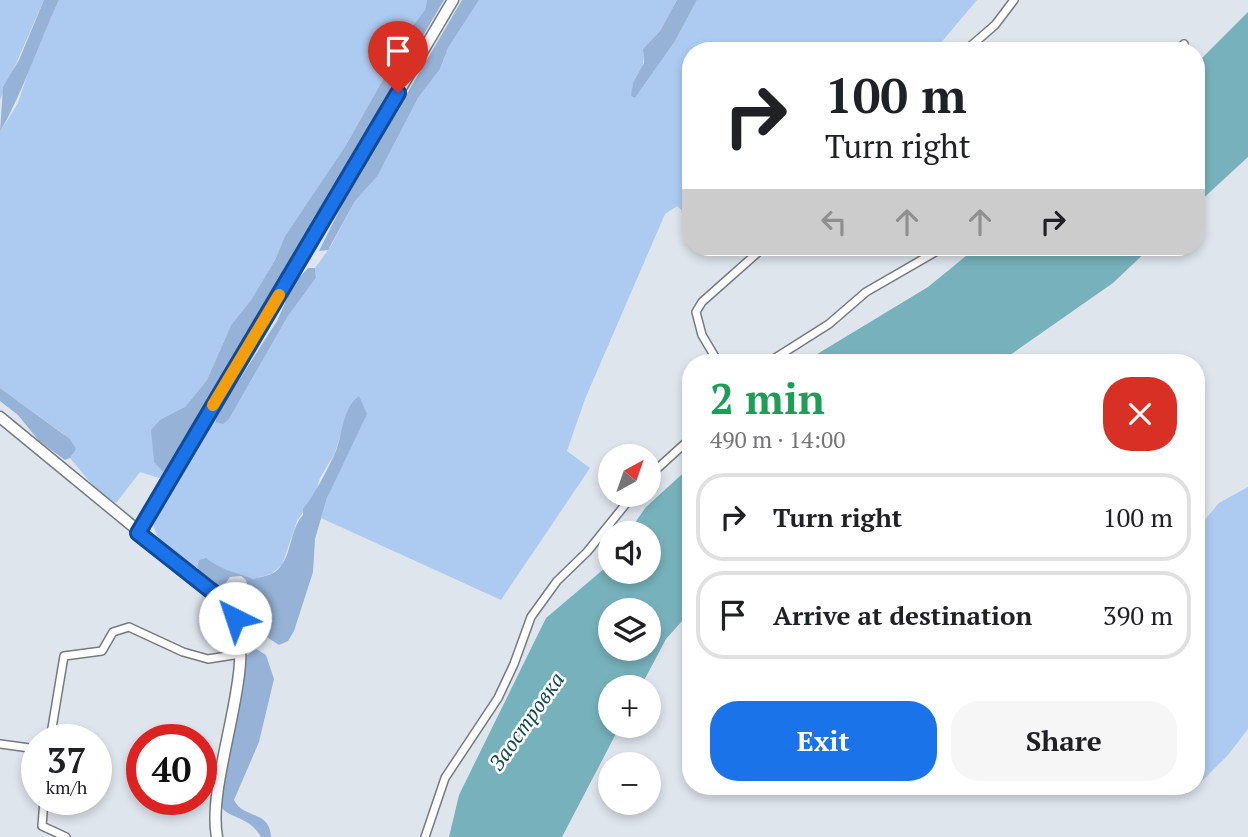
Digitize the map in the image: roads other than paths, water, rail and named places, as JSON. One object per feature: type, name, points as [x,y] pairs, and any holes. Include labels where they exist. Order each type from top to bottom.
[{"type":"street","points":[[138,533],[453,0]]},
{"type":"street","points":[[975,42],[995,25],[1014,0]]},
{"type":"street","points":[[713,354],[702,335],[696,312],[702,302],[754,256]]},
{"type":"street","points":[[782,354],[829,324],[866,292],[928,256]]},
{"type":"street","points":[[0,417],[214,593],[235,618],[240,654],[215,809],[217,837]]},
{"type":"street","points":[[662,464],[682,446]]},
{"type":"street","points":[[425,837],[445,778],[498,698],[531,617],[557,581],[587,552],[623,508]]},
{"type":"street","points":[[53,724],[64,656],[102,651],[113,632],[129,627],[183,652],[208,659],[240,654]]},
{"type":"street","points":[[0,744],[21,747]]},
{"type":"street","points":[[43,815],[42,826],[66,837]]},
{"type":"water","points":[[1248,12],[1248,157],[1205,197],[1205,55]]},
{"type":"water","points":[[966,256],[1142,256],[1113,283],[1011,354],[817,354],[928,287]]},
{"type":"water","name":"Заостровка","points":[[682,474],[682,621],[661,648],[661,598],[598,598],[598,661],[654,661],[647,675],[598,675],[598,738],[614,738],[606,752],[598,752],[598,768],[562,837],[449,837],[459,795],[546,618],[598,574],[598,584],[661,584],[661,521],[636,521],[645,508],[662,508],[662,492]]}]
